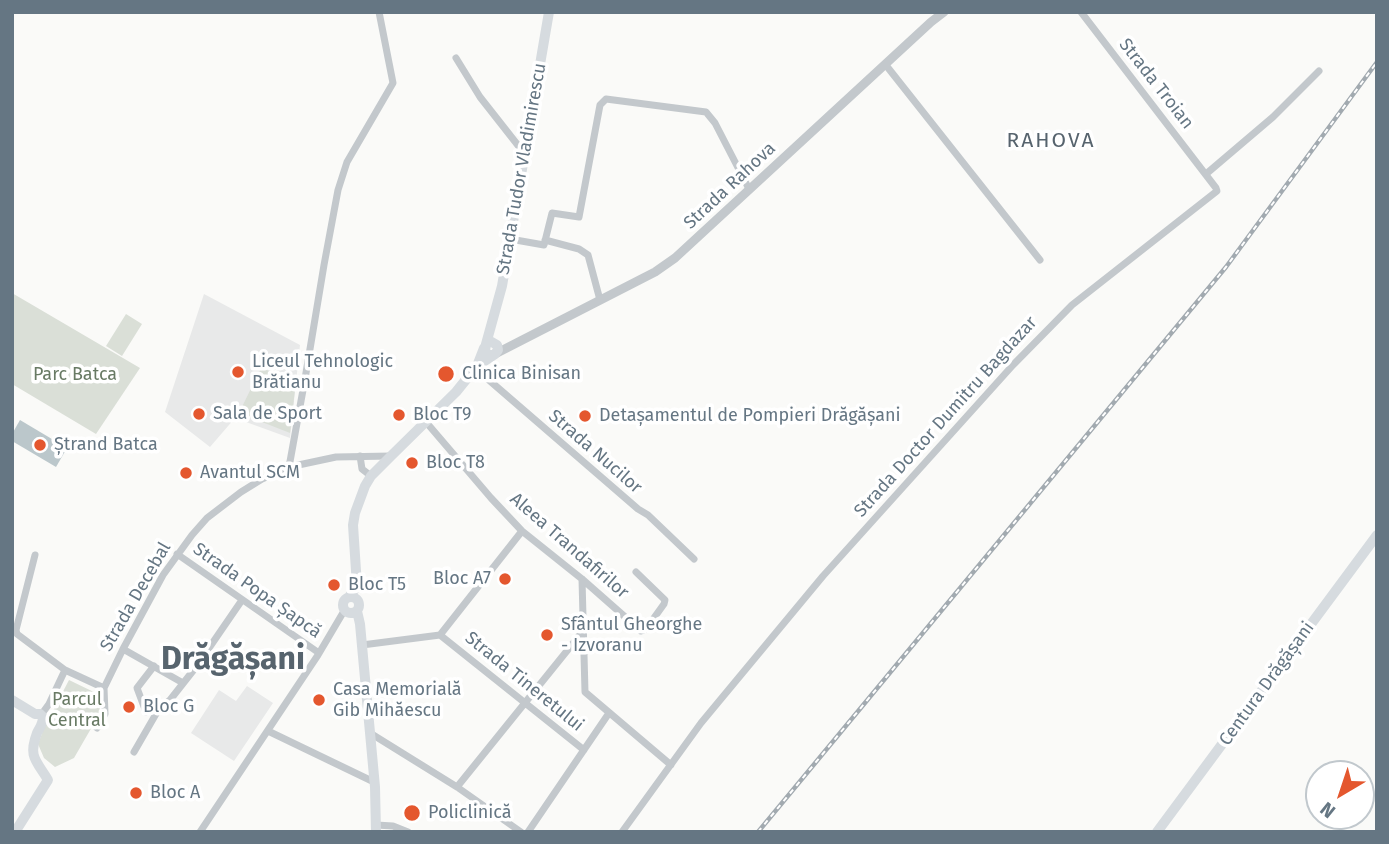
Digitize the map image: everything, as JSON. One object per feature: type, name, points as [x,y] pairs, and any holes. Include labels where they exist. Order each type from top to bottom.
[{"type":"main road","name":"Strada Tudor Vladimirescu","points":[[492,348],[492,326],[502,286],[550,12]]},
{"type":"main road","points":[[376,828],[362,645],[355,603],[357,586],[353,525],[359,499],[371,476],[456,392],[492,348]]},
{"type":"main road","name":"Centura Drăgășani","points":[[1157,832],[1377,535]]},
{"type":"main road","points":[[344,611],[342,604],[345,599],[355,603]]},
{"type":"main road","points":[[12,700],[36,719],[33,755],[48,780],[15,832]]},
{"type":"street","points":[[289,467],[338,190],[347,162],[393,83],[379,12]]},
{"type":"street","name":"Strada Rahova","points":[[492,348],[512,346],[655,272],[675,258],[944,12]]},
{"type":"street","name":"Strada Troian","points":[[1081,12],[1206,174]]},
{"type":"street","points":[[456,58],[480,97],[524,153]]},
{"type":"street","points":[[885,64],[1040,260]]},
{"type":"street","points":[[1206,174],[1273,117],[1319,71]]},
{"type":"street","points":[[510,239],[544,245],[552,213],[579,217],[600,105],[606,99],[706,112],[715,123],[749,189]]},
{"type":"street","name":"Strada Doctor Dumitru Bagdazar","points":[[622,832],[701,723],[823,576],[1013,365],[1072,305],[1217,191],[1206,174]]},
{"type":"street","points":[[545,240],[579,249],[588,255],[600,300]]},
{"type":"street","name":"Strada Nucilor","points":[[476,367],[648,515],[694,559]]},
{"type":"street","name":"Aleea Trandafirilor","points":[[426,422],[522,531],[641,631],[646,629],[665,600],[636,572]]},
{"type":"street","points":[[359,456],[362,469],[371,476]]},
{"type":"street","name":"Strada Decebal","points":[[97,728],[104,714],[104,688],[163,575],[192,535],[215,511],[262,479],[289,467],[327,458],[391,456]]},
{"type":"street","points":[[440,635],[522,531]]},
{"type":"street","name":"Strada Popa Șapcă","points":[[177,554],[319,653]]},
{"type":"street","points":[[36,555],[17,634],[65,670],[104,688]]},
{"type":"street","points":[[582,579],[585,692],[671,765]]},
{"type":"street","points":[[154,666],[137,688],[146,712],[170,701],[242,600]]},
{"type":"street","points":[[200,832],[344,611]]},
{"type":"street","points":[[457,787],[584,630]]},
{"type":"street","name":"Strada Tineretului","points":[[362,645],[440,635],[584,750]]},
{"type":"street","points":[[123,649],[183,683]]},
{"type":"street","points":[[36,719],[49,704],[65,670]]},
{"type":"street","points":[[134,752],[160,707]]},
{"type":"street","points":[[528,832],[609,713]]},
{"type":"street","points":[[268,731],[374,782]]},
{"type":"street","points":[[370,733],[457,787],[521,832]]},
{"type":"street","points":[[376,828],[393,826],[408,832]]},
{"type":"shaded area","name":"Liceul Tehnologic Brătianu","points":[[204,294],[300,345],[290,438],[235,418],[210,447],[165,412]]},
{"type":"shaded area","name":"Ștrand Batca","points":[[20,420],[67,448],[56,467],[12,441],[12,434]]},
{"type":"shaded area","points":[[247,686],[273,703],[234,761],[191,733],[219,690],[236,701]]},
{"type":"green space","name":"Parc Batca","points":[[12,293],[140,368],[96,434],[12,384]]},
{"type":"green space","points":[[126,314],[142,324],[122,356],[106,346]]},
{"type":"green space","points":[[261,368],[296,381],[290,433],[239,413]]},
{"type":"green space","name":"Parcul Central","points":[[69,680],[100,695],[100,713],[74,758],[55,767],[44,758],[38,744]]},
{"type":"railway","points":[[758,832],[1226,267],[1377,62]]},
{"type":"place","name":"Liceul Tehnologic Brătianu","points":[[238,372]]},
{"type":"place","name":"Clinica Binisan","points":[[446,374]]},
{"type":"place","name":"Sala de Sport","points":[[199,414]]},
{"type":"place","name":"Bloc T9","points":[[399,415]]},
{"type":"place","name":"Detașamentul de Pompieri Drăgășani","points":[[585,416]]},
{"type":"place","name":"Ștrand Batca","points":[[40,445]]},
{"type":"place","name":"Bloc T8","points":[[412,463]]},
{"type":"place","name":"Avantul SCM","points":[[186,473]]},
{"type":"place","name":"Bloc A7","points":[[505,579]]},
{"type":"place","name":"Bloc T5","points":[[334,585]]},
{"type":"place","name":"Sfântul Gheorghe - Izvoranu","points":[[547,635]]},
{"type":"place","name":"Casa Memorială Gib Mihăescu","points":[[319,700]]},
{"type":"place","name":"Bloc G","points":[[129,707]]},
{"type":"place","name":"Bloc A","points":[[136,793]]},
{"type":"place","name":"Policlinică","points":[[412,813]]},
{"type":"district","name":"RAHOVA","points":[[1051,141]]},
{"type":"district","name":"Drăgășani","points":[[233,660]]}]
